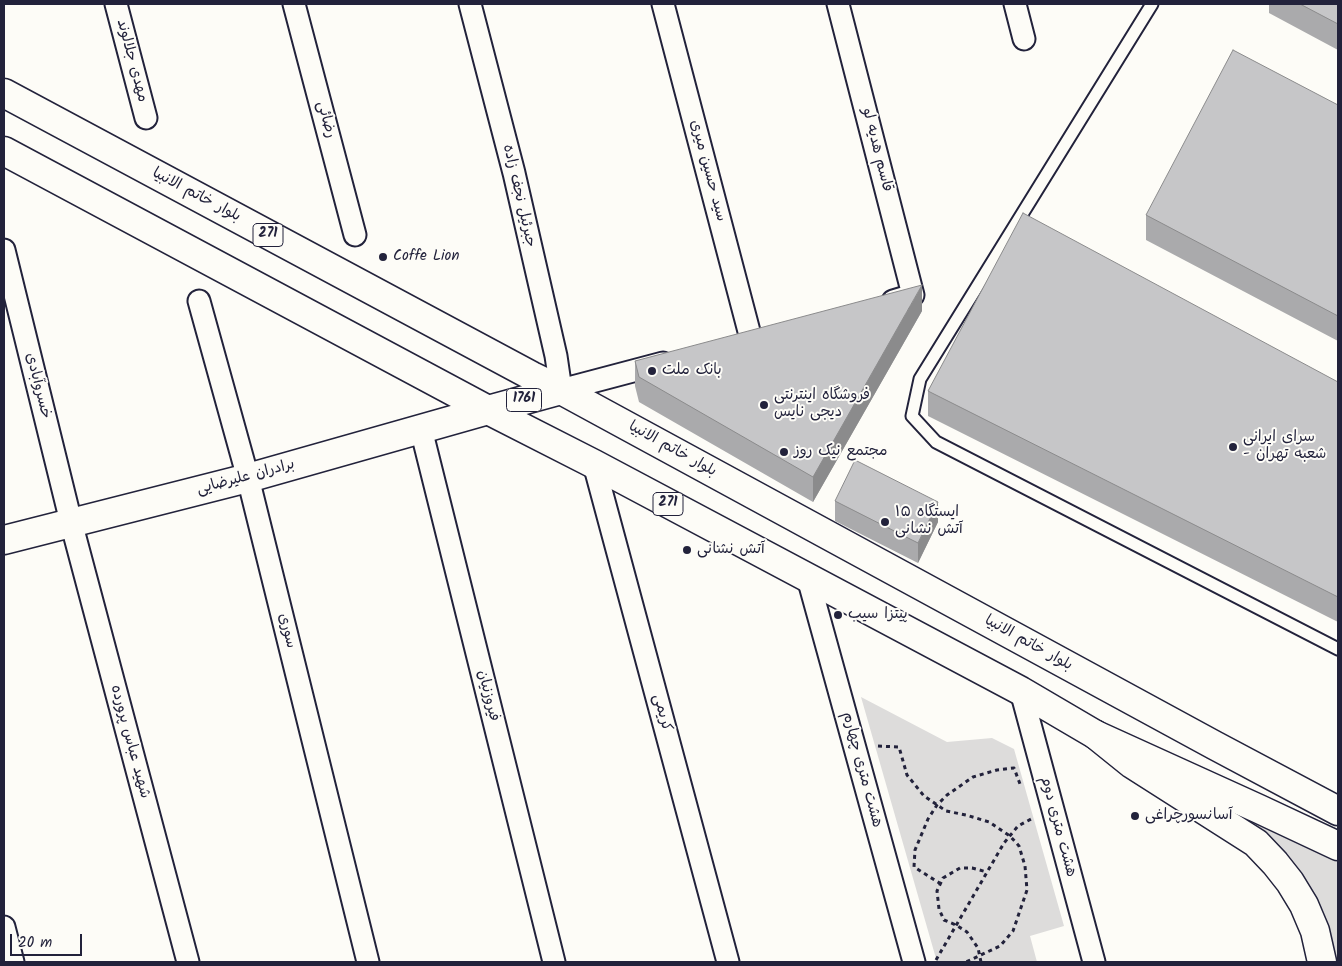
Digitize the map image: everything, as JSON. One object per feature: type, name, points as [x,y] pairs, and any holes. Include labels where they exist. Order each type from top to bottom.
[{"type":"main road","name":"بلوار خاتم الانبیا","points":[[4,93],[524,372],[561,390],[1214,746],[1338,811]]},
{"type":"main road","name":"271","points":[[4,151],[488,410],[808,578],[1021,692],[1096,735],[1338,846]]},
{"type":"main road","name":"1761","points":[[488,410],[561,390]]},
{"type":"main road","name":"برادران علیرضایی","points":[[4,540],[248,478],[488,410]]},
{"type":"main road","points":[[1096,735],[1132,764],[1256,843],[1290,882],[1304,905],[1315,931],[1322,962]]},
{"type":"street","name":"مهدی جلالوند","points":[[116,4],[146,118]]},
{"type":"street","name":"رضائی","points":[[294,4],[355,235]]},
{"type":"street","name":"جبرئیل نجف زاده","points":[[470,4],[514,173],[556,356],[561,390]]},
{"type":"street","name":"سید حسین میری","points":[[663,4],[751,339]]},
{"type":"street","name":"قاسم هدیه لو","points":[[838,4],[913,295],[875,306]]},
{"type":"street","points":[[1015,4],[1024,38]]},
{"type":"street","name":"خسروآبادی","points":[[4,250],[71,522]]},
{"type":"street","name":"سوری","points":[[199,301],[248,478],[368,962]]},
{"type":"street","name":"1761","points":[[561,390],[685,357]]},
{"type":"street","name":"فیروزنیان","points":[[421,429],[554,962]]},
{"type":"street","name":"کریمی","points":[[594,464],[728,962]]},
{"type":"street","name":"شهید عباس پرورده","points":[[71,522],[188,962]]},
{"type":"street","name":"هشت متری چهارم","points":[[808,578],[914,962]]},
{"type":"street","name":"هشت متری دوم","points":[[1021,692],[1094,962]]},
{"type":"street","points":[[4,927],[13,962]]},
{"type":"lane","points":[[1152,4],[920,379],[912,416],[936,442],[1338,649]]},
{"type":"path","points":[[854,745],[899,748],[907,775],[924,796],[946,811],[989,822],[1010,836],[1018,846],[1025,866],[1027,890],[1012,931],[1000,946],[966,962]]},
{"type":"path","points":[[941,884],[914,867],[915,850],[928,819],[938,805],[947,795],[973,777],[997,770],[1014,768],[1021,785]]},
{"type":"path","points":[[935,962],[1004,843],[1018,826],[1033,818],[1030,810]]},
{"type":"path","points":[[981,962],[978,948],[967,932],[944,920],[939,909],[937,891],[944,878],[960,868],[972,868],[987,872]]},
{"type":"shaded area","points":[[861,697],[947,742],[992,738],[1014,749],[1064,926],[1030,936],[1037,962],[937,962]]},
{"type":"shaded area","points":[[1248,817],[1338,860],[1338,962],[1324,913],[1304,877],[1291,860]]},
{"type":"building","points":[[1300,4],[1338,4],[1338,24]]},
{"type":"building","points":[[1233,50],[1338,105],[1338,316],[1146,215]]},
{"type":"building","points":[[1023,213],[1338,382],[1338,597],[928,391]]},
{"type":"building","name":"مجتمع نیک‌ روز","points":[[922,285],[813,477],[639,377],[635,361]]},
{"type":"building","points":[[855,460],[938,502],[918,543],[835,501]]},
{"type":"place","name":"Coffe Lion","points":[[383,257]]},
{"type":"place","name":"بانک ملت","points":[[652,371]]},
{"type":"place","name":"فروشگاه اینترنتی دیجی نایس","points":[[764,405]]},
{"type":"place","name":"سرای ایرانی - شعبه تهران","points":[[1233,447]]},
{"type":"place","name":"مجتمع نیک‌ روز","points":[[784,452]]},
{"type":"place","name":"ایستگاه ۱۵ آتش نشانی","points":[[885,522]]},
{"type":"place","name":"آتش نشانی","points":[[687,550]]},
{"type":"place","name":"پیتزا سیب","points":[[838,615]]},
{"type":"place","name":"آسانسورچراغی","points":[[1135,816]]}]
